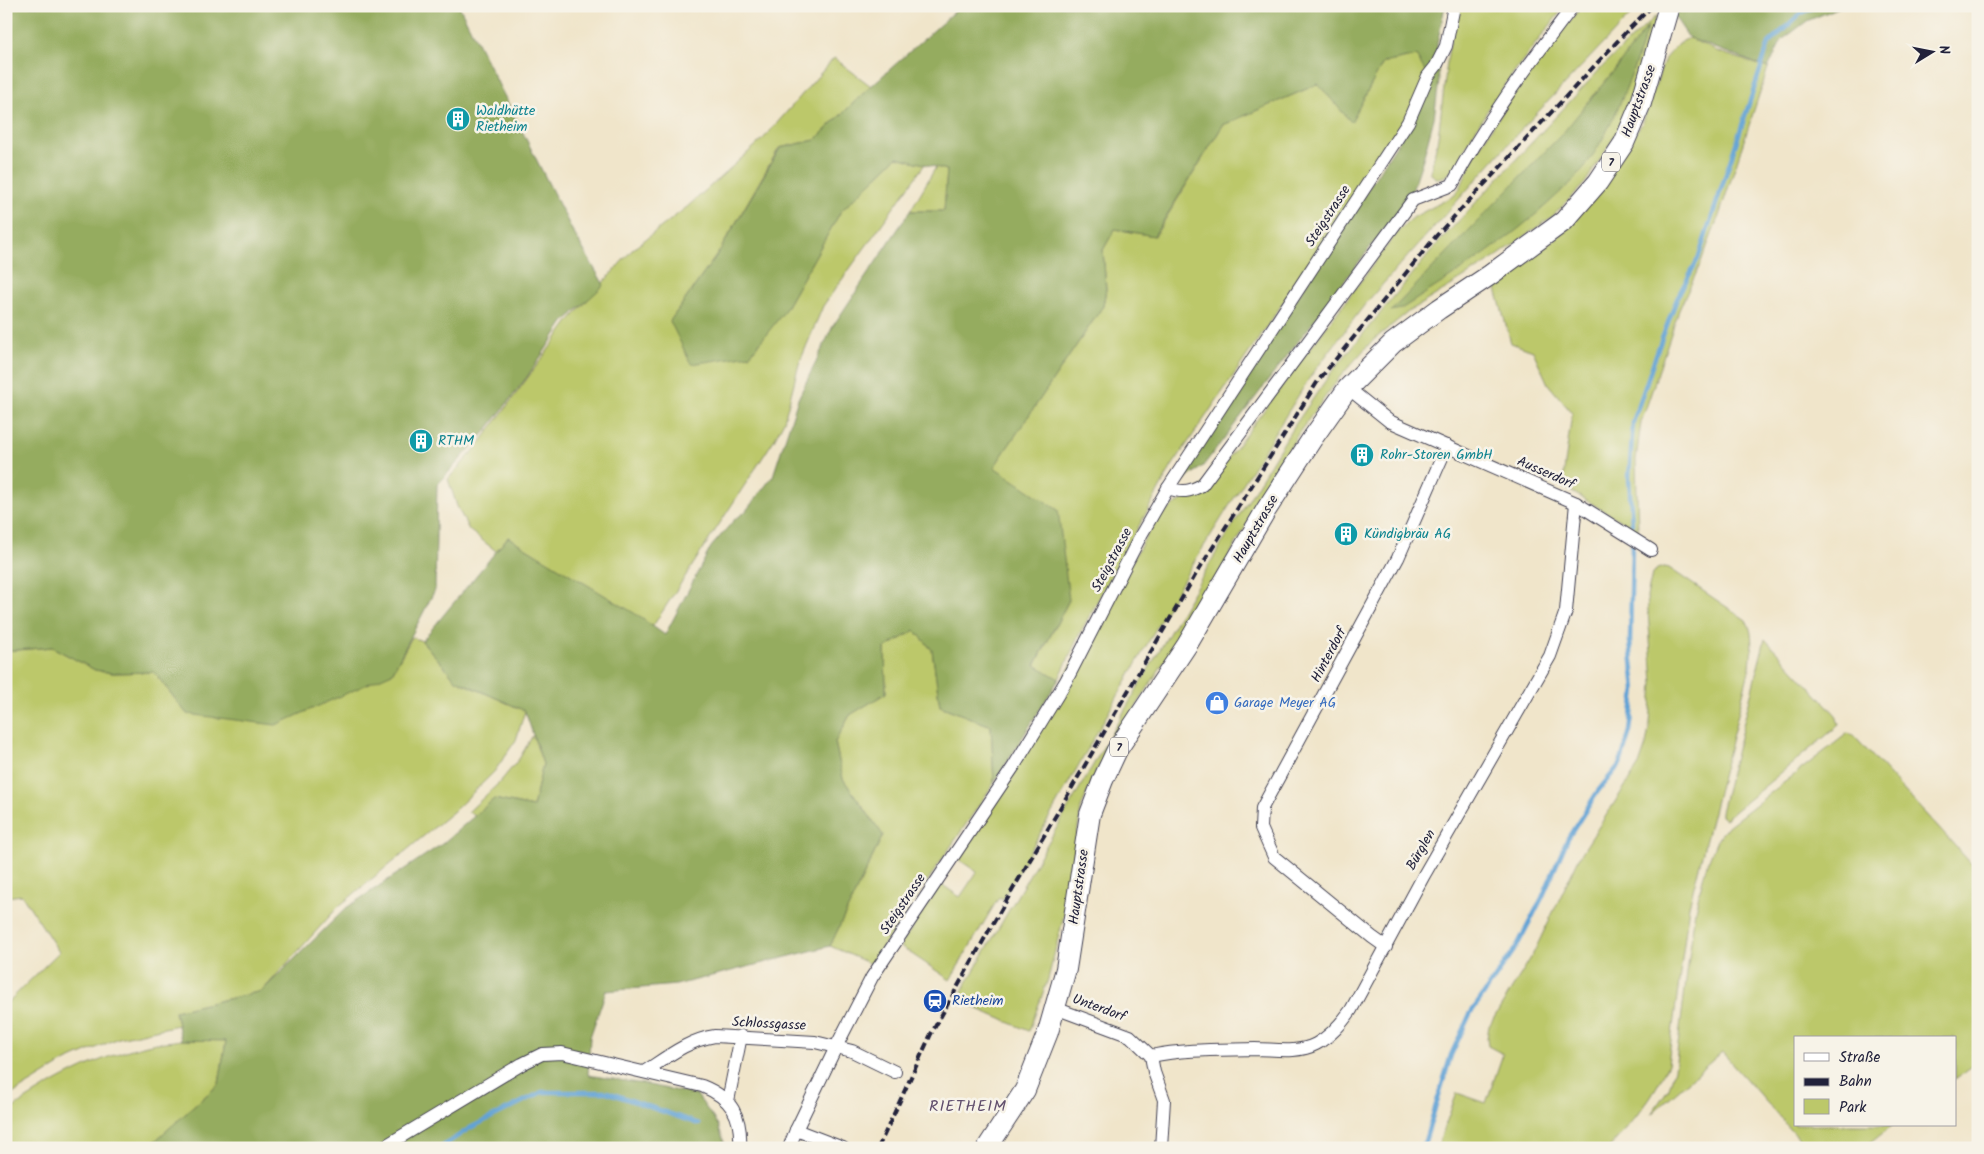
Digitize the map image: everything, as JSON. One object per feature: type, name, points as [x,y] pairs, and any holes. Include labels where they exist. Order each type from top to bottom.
[{"type":"main road","name":"Hauptstrasse","points":[[987,1148],[1025,1090],[1055,1008],[1072,934],[1090,814],[1102,780],[1117,750],[1187,645],[1266,510],[1348,388],[1393,343],[1564,221],[1598,182],[1624,143],[1641,102],[1669,6]]},
{"type":"street","name":"Steigstrasse","points":[[789,1148],[836,1047],[872,977],[1014,766],[1066,681],[1168,488],[1408,122],[1428,76],[1436,66],[1446,46],[1454,6]]},
{"type":"street","points":[[1168,488],[1179,492],[1190,492],[1202,485],[1414,200],[1452,184],[1504,97],[1573,6]]},
{"type":"street","name":"Ausserdorf","points":[[1348,388],[1389,422],[1576,503],[1651,550]]},
{"type":"street","name":"Hinterdorf","points":[[1386,946],[1372,937],[1274,857],[1261,828],[1262,808],[1398,558],[1447,446]]},
{"type":"street","name":"Bürglen","points":[[1151,1056],[1181,1052],[1258,1049],[1287,1051],[1314,1045],[1336,1029],[1351,1010],[1424,875],[1550,656],[1566,611],[1576,503]]},
{"type":"street","name":"Unterdorf","points":[[1055,1008],[1130,1036],[1151,1056]]},
{"type":"street","points":[[728,1101],[741,1036]]},
{"type":"street","name":"Schlossgasse","points":[[644,1072],[699,1038],[741,1036],[815,1042],[852,1051],[895,1072]]},
{"type":"street","points":[[382,1148],[522,1064],[542,1054],[562,1053],[702,1086],[715,1091],[728,1101],[736,1115],[741,1133],[740,1148]]},
{"type":"street","points":[[1151,1056],[1154,1072],[1164,1100],[1162,1148]]},
{"type":"street","points":[[796,1130],[843,1148]]},
{"type":"green space","points":[[6,6],[459,6],[572,230],[604,285],[564,322],[527,377],[486,431],[437,485],[435,590],[392,673],[276,725],[187,714],[154,672],[113,673],[95,670],[52,647],[6,651]]},
{"type":"green space","points":[[961,6],[1445,6],[1437,44],[1439,81],[1434,118],[1411,194],[1203,466],[1178,485],[1187,467],[1419,110],[1432,82],[1416,56],[1383,63],[1351,122],[1318,84],[1223,125],[1154,236],[1115,229],[1103,250],[1106,289],[1103,306],[994,467],[1058,510],[1069,600],[1035,665],[1059,679],[994,783],[991,726],[940,706],[932,650],[915,630],[885,648],[886,693],[850,715],[835,742],[843,779],[883,835],[830,946],[676,985],[606,991],[590,1037],[588,1075],[697,1095],[718,1125],[726,1148],[147,1148],[219,1084],[226,1041],[181,1040],[175,1011],[262,991],[346,908],[442,844],[494,799],[533,807],[543,764],[525,711],[456,680],[422,641],[508,537],[634,613],[665,635],[711,547],[734,520],[745,512],[773,476],[798,399],[833,326],[910,211],[944,211],[947,170],[897,157],[841,211],[783,313],[750,355],[691,364],[670,321],[719,252],[780,148],[815,140],[871,86]]},
{"type":"green space","points":[[1457,6],[1565,6],[1492,103],[1471,137],[1458,163],[1448,174],[1436,178],[1430,173],[1438,138],[1448,54]]},
{"type":"green space","points":[[1582,6],[1639,6],[1518,133],[1366,303],[1310,377],[1189,570],[1003,899],[999,897],[950,980],[900,946],[941,884],[960,897],[977,872],[958,859],[1157,518],[1214,477],[1399,230],[1414,217],[1455,195],[1474,156],[1507,104]]},
{"type":"green space","points":[[1678,6],[1842,6],[1807,21],[1782,40],[1768,68],[1689,38],[1674,16]]},
{"type":"green space","points":[[1657,15],[1633,96],[1613,139],[1585,183],[1553,216],[1486,264],[1408,312],[1371,342],[1339,378],[1298,434],[1217,577],[1096,771],[1081,808],[1066,907],[1048,979],[1029,1031],[957,1000],[1207,568],[1290,432],[1330,374],[1439,242],[1604,65]]},
{"type":"green space","points":[[1648,26],[1627,85],[1610,124],[1589,161],[1575,179],[1500,243],[1401,309],[1391,311],[1562,134]]},
{"type":"green space","points":[[1689,38],[1719,52],[1768,68],[1719,216],[1700,265],[1679,310],[1641,423],[1636,459],[1638,531],[1562,486],[1572,413],[1548,384],[1533,351],[1511,343],[1496,289],[1570,226],[1643,122],[1665,58],[1679,43]]},
{"type":"green space","points":[[1417,56],[1433,82],[1172,466],[1080,633],[1059,679],[1035,666],[1069,600],[994,467],[1103,306],[1106,289],[1103,250],[1115,229],[1155,236],[1223,125],[1318,84],[1351,121],[1383,63]]},
{"type":"green space","points":[[834,58],[871,86],[815,140],[779,148],[719,252],[670,321],[783,313],[841,211],[897,157],[925,164],[823,306],[799,364],[784,421],[774,440],[653,626],[508,537],[496,551],[469,530],[457,506],[448,479],[477,447],[570,320],[633,249],[687,207],[763,139]]},
{"type":"green space","points":[[936,167],[947,170],[944,211],[910,211]]},
{"type":"green space","points":[[1669,568],[1746,620],[1751,631],[1752,643],[1750,667],[1689,906],[1668,1064],[1650,1098],[1609,1148],[1437,1148],[1457,1093],[1486,1103],[1503,1054],[1488,1046],[1489,1026],[1532,956],[1581,854],[1639,765],[1646,745],[1650,723],[1653,683],[1647,596],[1652,574],[1657,569]]},
{"type":"green space","points":[[915,630],[932,650],[940,706],[991,726],[994,783],[871,964],[830,946],[883,835],[843,779],[835,742],[850,715],[886,693],[885,648]]},
{"type":"green space","points":[[412,637],[422,641],[456,680],[525,711],[516,740],[494,772],[454,811],[338,907],[262,991],[175,1011],[178,1025],[119,1038],[66,1061],[6,1098],[6,1004],[59,952],[22,895],[6,897],[6,651],[52,647],[95,670],[113,673],[154,672],[187,714],[392,673]]},
{"type":"green space","points":[[1765,639],[1836,715],[1839,725],[1725,819],[1721,816],[1721,812]]},
{"type":"green space","points":[[1848,733],[1853,735],[1978,871],[1978,1062],[1956,1078],[1956,1036],[1794,1036],[1794,1126],[1892,1126],[1864,1148],[1807,1148],[1722,1052],[1651,1114],[1669,1088],[1675,1069],[1695,910],[1706,867],[1717,840],[1728,826]]},
{"type":"green space","points":[[533,735],[543,764],[533,807],[494,799],[476,815],[468,812],[500,782],[519,759]]},
{"type":"green space","points":[[181,1040],[226,1040],[219,1084],[149,1147],[6,1148],[6,1113],[39,1091],[74,1072],[110,1056],[151,1044]]},
{"type":"waterway","points":[[1632,524],[1629,478],[1633,422],[1658,349],[1678,296],[1698,259],[1769,43],[1800,14],[1816,6]]},
{"type":"waterway","points":[[1423,1148],[1451,1055],[1470,1014],[1517,946],[1542,898],[1568,838],[1598,791],[1620,764],[1630,731],[1635,690],[1630,642],[1632,545]]},
{"type":"waterway","points":[[440,1148],[470,1128],[542,1092],[607,1092],[699,1124]]},
{"type":"railway","points":[[878,1148],[931,1034],[991,927],[1196,574],[1318,381],[1437,235],[1652,6]]},
{"type":"place","name":"Waldhütte Rietheim","points":[[458,119]]},
{"type":"place","name":"RTHM","points":[[421,441]]},
{"type":"place","name":"Rohr-Storen GmbH","points":[[1362,455]]},
{"type":"place","name":"Kündigbräu AG","points":[[1346,534]]},
{"type":"place","name":"Garage Meyer AG","points":[[1217,703]]},
{"type":"place","name":"Rietheim","points":[[935,1001]]},
{"type":"district","name":"RIETHEIM","points":[[968,1106]]}]
